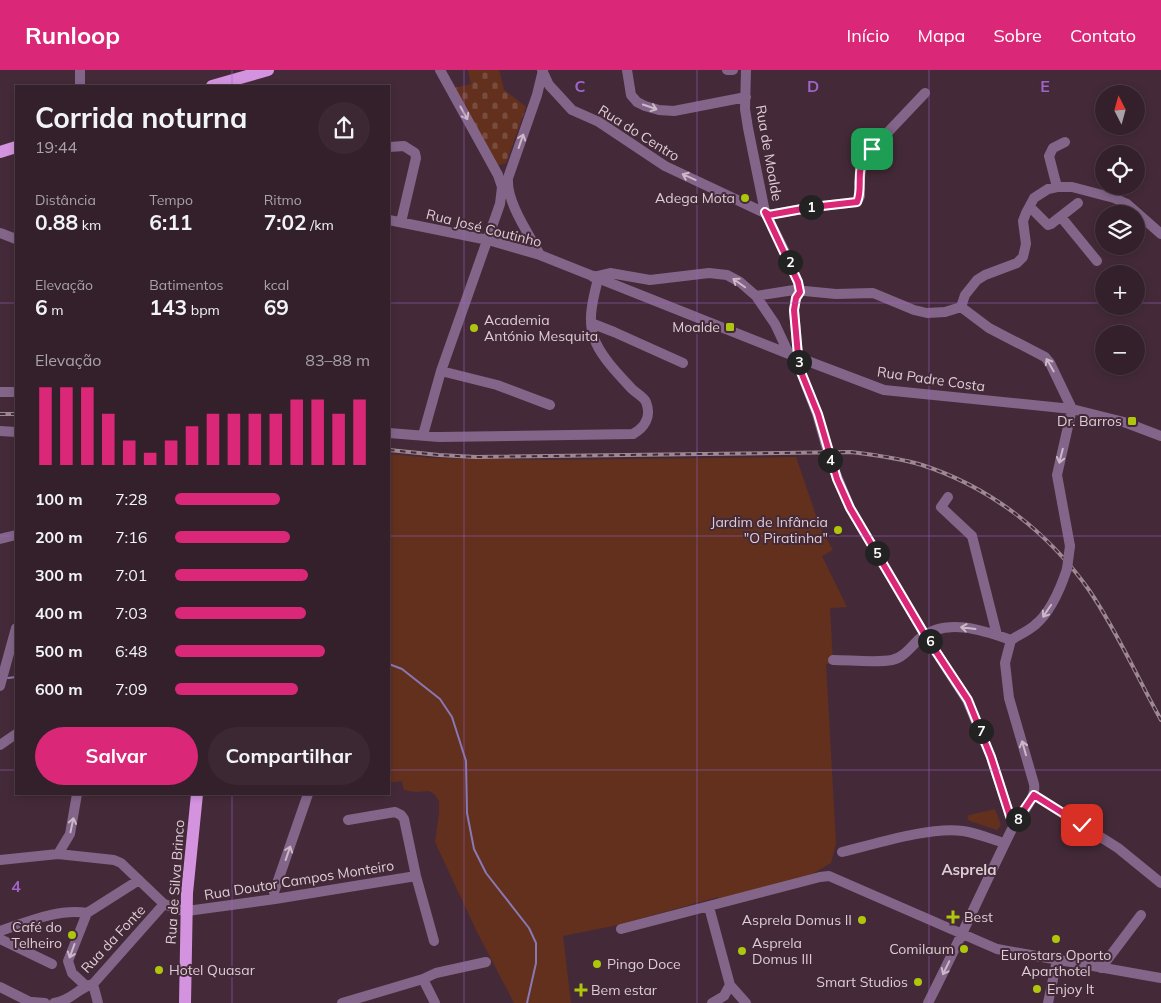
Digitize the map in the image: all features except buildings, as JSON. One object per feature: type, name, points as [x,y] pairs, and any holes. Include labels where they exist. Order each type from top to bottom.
[{"type":"main road","points":[[216,85],[268,70]]},
{"type":"main road","points":[[0,152],[15,147]]},
{"type":"main road","name":"Rua de Silva Brinco","points":[[185,1003],[186,911],[197,795]]},
{"type":"street","points":[[80,70],[80,85]]},
{"type":"street","points":[[440,70],[505,187],[540,255]]},
{"type":"street","points":[[423,436],[442,371],[537,95],[543,70]]},
{"type":"street","name":"Rua do Centro","points":[[543,70],[549,85],[572,110],[600,122],[665,166],[765,212]]},
{"type":"street","points":[[627,70],[632,96],[637,102],[659,110],[674,111],[746,97]]},
{"type":"street","points":[[727,70],[733,70]]},
{"type":"street","name":"Rua de Moalde","points":[[746,70],[748,128],[765,212],[790,262],[800,292]]},
{"type":"street","points":[[765,212],[769,215],[857,202],[860,196],[859,183],[862,165],[872,149],[925,93]]},
{"type":"street","points":[[1057,187],[1049,156],[1053,148],[1065,142]]},
{"type":"street","points":[[390,147],[404,146],[414,153],[416,158],[402,222]]},
{"type":"street","points":[[498,175],[510,173]]},
{"type":"street","points":[[961,307],[965,295],[977,280],[1017,263],[1023,258],[1026,252],[1026,244],[1023,221],[1034,198],[1048,189],[1072,187],[1085,189],[1127,204],[1161,234]]},
{"type":"street","points":[[500,204],[506,202],[513,203]]},
{"type":"street","points":[[1030,207],[1048,225],[1078,203]]},
{"type":"street","points":[[1060,217],[1097,261]]},
{"type":"street","name":"Rua José Coutinho","points":[[390,220],[488,240],[540,255],[595,278],[610,273],[650,280],[709,273],[727,275],[740,282],[756,296],[793,356]]},
{"type":"street","points":[[0,233],[15,239]]},
{"type":"street","points":[[390,433],[439,437],[632,434],[642,429],[647,419],[646,402],[606,359],[596,343],[591,323],[595,278]]},
{"type":"street","name":"Rua Padre Costa","points":[[595,278],[884,390],[1072,409],[1116,420],[1161,436]]},
{"type":"street","points":[[756,296],[794,290],[836,294],[872,293],[914,310],[927,313],[945,312],[961,307]]},
{"type":"street","points":[[800,292],[796,298],[794,310],[793,356],[818,414],[831,462],[850,508],[925,635],[968,700],[991,757],[1010,816],[1015,823]]},
{"type":"street","points":[[928,1003],[963,933],[1004,843],[1034,795],[1034,784],[1009,698],[1005,663],[1011,640],[1037,624],[1059,593],[1067,569],[1070,546],[1057,475],[1072,409],[1046,357],[989,328],[961,307]]},
{"type":"street","points":[[591,323],[683,363]]},
{"type":"street","points":[[805,382],[818,365]]},
{"type":"street","points":[[442,371],[497,385],[550,404]]},
{"type":"street","points":[[0,392],[15,392]]},
{"type":"street","points":[[0,431],[15,432]]},
{"type":"street","points":[[948,497],[942,507],[972,536],[997,635]]},
{"type":"street","points":[[0,539],[15,535]]},
{"type":"street","points":[[833,660],[892,660],[903,655],[931,631],[959,627],[970,628],[1011,640]]},
{"type":"street","points":[[0,686],[15,632]]},
{"type":"street","points":[[0,745],[15,735]]},
{"type":"street","points":[[58,854],[70,834],[77,795]]},
{"type":"street","points":[[274,899],[274,892],[308,795]]},
{"type":"street","points":[[1034,795],[1118,848],[1161,883]]},
{"type":"street","name":"Rua Doutor Campos Monteiro","points":[[348,820],[395,812],[401,814],[404,818],[416,876],[434,941]]},
{"type":"street","points":[[842,852],[917,835],[949,830],[980,835],[1004,843]]},
{"type":"street","points":[[1,861],[58,854],[114,860],[121,863],[164,904],[186,911]]},
{"type":"street","name":"Rua Doutor Campos Monteiro","points":[[186,911],[416,876]]},
{"type":"street","points":[[621,929],[830,876],[997,949],[1161,978]]},
{"type":"street","points":[[98,1003],[89,985],[72,973],[68,961],[88,913],[139,880]]},
{"type":"street","name":"Rua da Fonte","points":[[54,1003],[63,1002],[73,997],[89,985],[164,904]]},
{"type":"street","points":[[709,907],[730,985],[746,1003]]},
{"type":"street","points":[[0,931],[58,914],[76,911],[88,913]]},
{"type":"street","points":[[1101,968],[1141,915]]},
{"type":"street","points":[[0,939],[52,964]]},
{"type":"street","points":[[1048,1003],[1057,960]]},
{"type":"street","points":[[342,1003],[423,979],[436,973],[486,962]]},
{"type":"street","points":[[423,979],[435,1003]]},
{"type":"street","points":[[712,1003],[724,996],[730,985]]},
{"type":"street","points":[[0,987],[32,1003],[45,1003]]},
{"type":"green space","points":[[468,70],[499,70],[504,90],[526,107],[506,163],[496,166],[454,88],[471,84]]},
{"type":"green space","points":[[390,454],[431,458],[547,460],[796,457],[820,527],[833,550],[822,556],[847,607],[830,608],[833,663],[826,664],[836,843],[831,863],[809,876],[719,900],[718,897],[618,925],[563,936],[571,1003],[514,1003],[476,930],[435,842],[439,801],[429,791],[415,792],[404,790],[402,781],[390,783]]},
{"type":"green space","points":[[995,809],[1001,825],[997,830],[967,819],[969,815]]},
{"type":"waterway","points":[[390,664],[402,669],[440,699],[452,717],[466,761],[467,813],[474,849],[486,873],[529,928],[536,943],[536,963],[527,1003]]},
{"type":"waterway","points":[[8,678],[15,677]]},
{"type":"railway","points":[[0,414],[15,414]]},
{"type":"railway","points":[[390,450],[476,457],[851,452],[922,465],[947,474],[994,499],[1016,514],[1055,549],[1073,569],[1099,606],[1161,720]]},
{"type":"place","name":"Adega Mota","points":[[745,198]]},
{"type":"place","name":"Moalde","points":[[730,327]]},
{"type":"place","name":"Academia António Mesquita","points":[[474,328]]},
{"type":"place","name":"Dr. Barros","points":[[1132,421]]},
{"type":"place","name":"Jardim de Infância \"O Piratinha\"","points":[[838,530]]},
{"type":"place","name":"Best","points":[[953,917]]},
{"type":"place","name":"Asprela Domus II","points":[[862,920]]},
{"type":"place","name":"Café do Telheiro","points":[[72,935]]},
{"type":"place","name":"Eurostars Oporto Aparthotel","points":[[1056,939]]},
{"type":"place","name":"Comilaum","points":[[964,949]]},
{"type":"place","name":"Asprela Domus III","points":[[742,951]]},
{"type":"place","name":"Pingo Doce","points":[[597,964]]},
{"type":"place","name":"Hotel Quasar","points":[[159,970]]},
{"type":"place","name":"Smart Studios","points":[[918,982]]},
{"type":"place","name":"Enjoy It","points":[[1037,989]]},
{"type":"place","name":"Bem estar","points":[[581,990]]},
{"type":"district","name":"Asprela","points":[[969,869]]},
{"type":"route","points":[[872,149],[862,165],[859,183],[860,196],[857,202],[769,215],[765,212],[798,282],[800,292],[796,298],[794,310],[799,367],[818,414],[837,479],[850,508],[925,635],[968,700],[991,757],[1010,816],[1015,823],[1034,795],[1082,825]]}]
